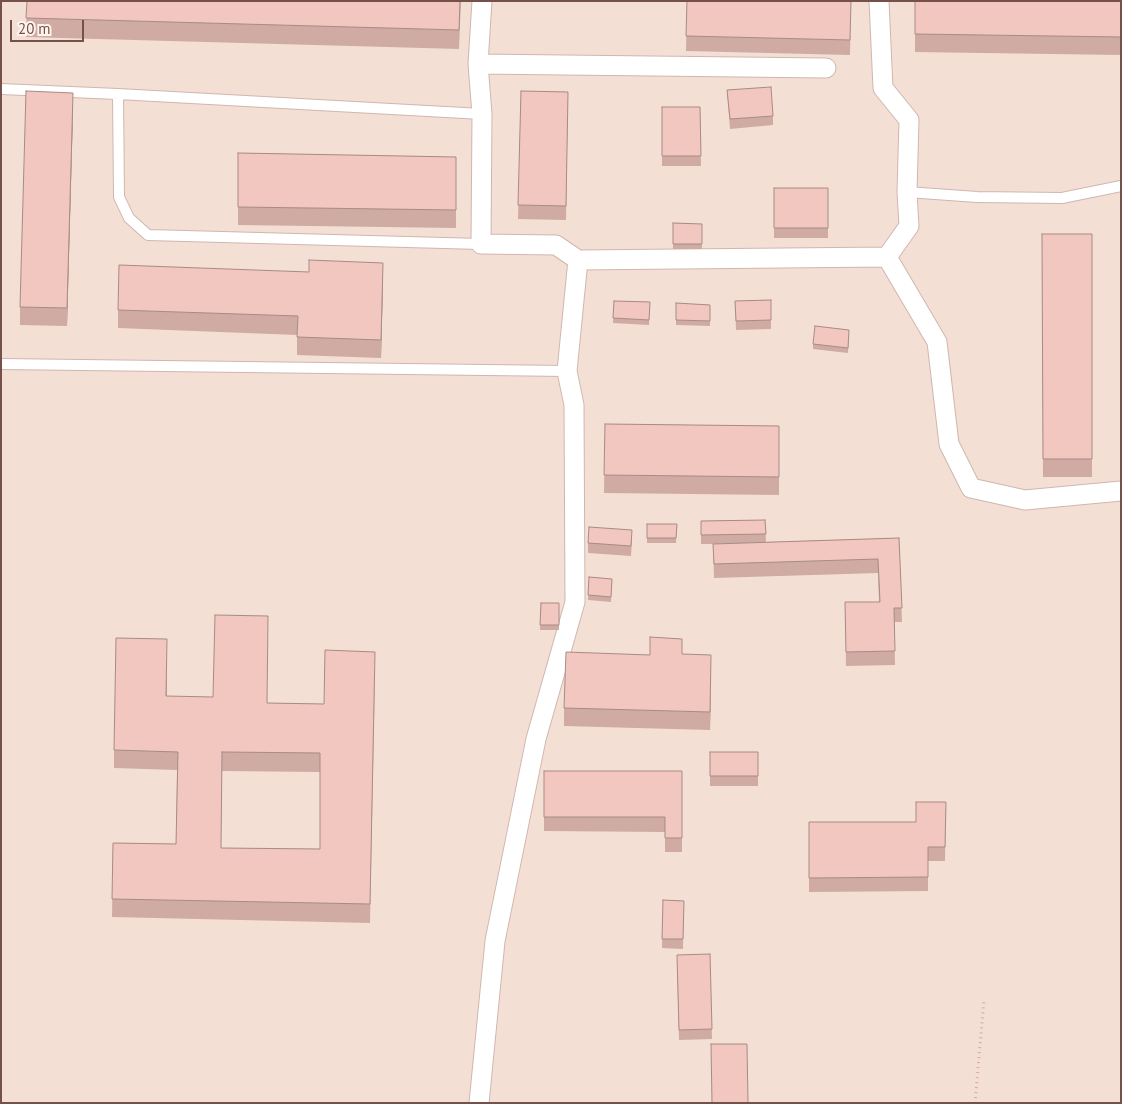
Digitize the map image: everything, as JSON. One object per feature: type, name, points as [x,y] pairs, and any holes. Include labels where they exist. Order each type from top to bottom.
[{"type":"street","points":[[482,1],[478,64],[482,114],[481,244],[556,245],[578,260],[887,257]]},
{"type":"street","points":[[879,1],[883,88],[910,120],[906,192],[909,226],[887,257]]},
{"type":"street","points":[[478,64],[826,68]]},
{"type":"street","points":[[887,257],[938,342],[949,444],[971,488],[1025,500],[1121,491]]},
{"type":"street","points":[[479,1103],[495,941],[536,739],[575,602],[574,405],[567,371],[578,260]]},
{"type":"lane","points":[[1,89],[482,114]]},
{"type":"lane","points":[[118,94],[119,197],[129,218],[148,236],[481,244]]},
{"type":"lane","points":[[906,192],[976,197],[1062,198],[1121,186]]},
{"type":"lane","points":[[1,364],[567,371]]},
{"type":"path","points":[[975,1103],[984,1000]]},
{"type":"shaded area","points":[[1,1],[1121,1],[1121,1103],[1,1103]]},
{"type":"building","points":[[27,1],[460,1],[459,30],[26,18]]},
{"type":"building","points":[[687,1],[851,1],[850,40],[686,36]]},
{"type":"building","points":[[915,1],[1121,1],[1121,37],[915,34]]},
{"type":"building","points":[[771,87],[773,116],[730,119],[727,90]]},
{"type":"building","points":[[26,91],[73,93],[67,308],[20,307]]},
{"type":"building","points":[[521,91],[568,92],[566,206],[518,205]]},
{"type":"building","points":[[662,107],[700,107],[701,156],[662,156]]},
{"type":"building","points":[[238,153],[456,157],[456,210],[238,207]]},
{"type":"building","points":[[774,188],[828,188],[828,228],[774,228]]},
{"type":"building","points":[[673,223],[702,224],[702,244],[673,244]]},
{"type":"building","points":[[1042,234],[1092,234],[1092,459],[1043,459]]},
{"type":"building","points":[[309,260],[383,263],[381,340],[297,337],[298,316],[118,310],[119,265],[309,272]]},
{"type":"building","points":[[771,300],[771,320],[736,321],[735,301]]},
{"type":"building","points":[[614,301],[650,302],[649,320],[613,318]]},
{"type":"building","points":[[676,303],[710,305],[710,321],[676,320]]},
{"type":"building","points":[[815,326],[849,330],[848,348],[813,344]]},
{"type":"building","points":[[605,424],[779,426],[779,477],[604,475]]},
{"type":"building","points":[[765,520],[766,534],[701,535],[701,521]]},
{"type":"building","points":[[647,524],[677,524],[676,538],[647,538]]},
{"type":"building","points":[[589,527],[632,530],[631,546],[588,543]]},
{"type":"building","points":[[899,538],[902,608],[894,608],[895,651],[846,652],[845,602],[880,602],[878,559],[714,564],[713,544]]},
{"type":"building","points":[[589,577],[612,579],[611,597],[588,595]]},
{"type":"building","points":[[541,603],[559,603],[559,625],[540,625]]},
{"type":"building","points":[[215,615],[268,616],[267,703],[324,704],[325,650],[375,652],[370,904],[112,899],[113,843],[176,844],[178,752],[114,750],[116,638],[167,639],[166,696],[213,697]],"holes":[[[222,752],[320,753],[320,849],[221,848]]]},
{"type":"building","points":[[650,637],[682,639],[682,654],[711,655],[710,712],[564,708],[566,652],[650,655]]},
{"type":"building","points":[[710,752],[758,752],[758,776],[710,776]]},
{"type":"building","points":[[544,771],[682,771],[682,838],[665,838],[665,817],[544,817]]},
{"type":"building","points":[[916,802],[946,802],[945,847],[928,847],[928,877],[809,878],[809,822],[916,822]]},
{"type":"building","points":[[663,900],[684,901],[683,939],[662,939]]},
{"type":"building","points":[[710,954],[712,1029],[679,1030],[677,955]]},
{"type":"building","points":[[711,1044],[747,1044],[748,1103],[712,1103]]}]
